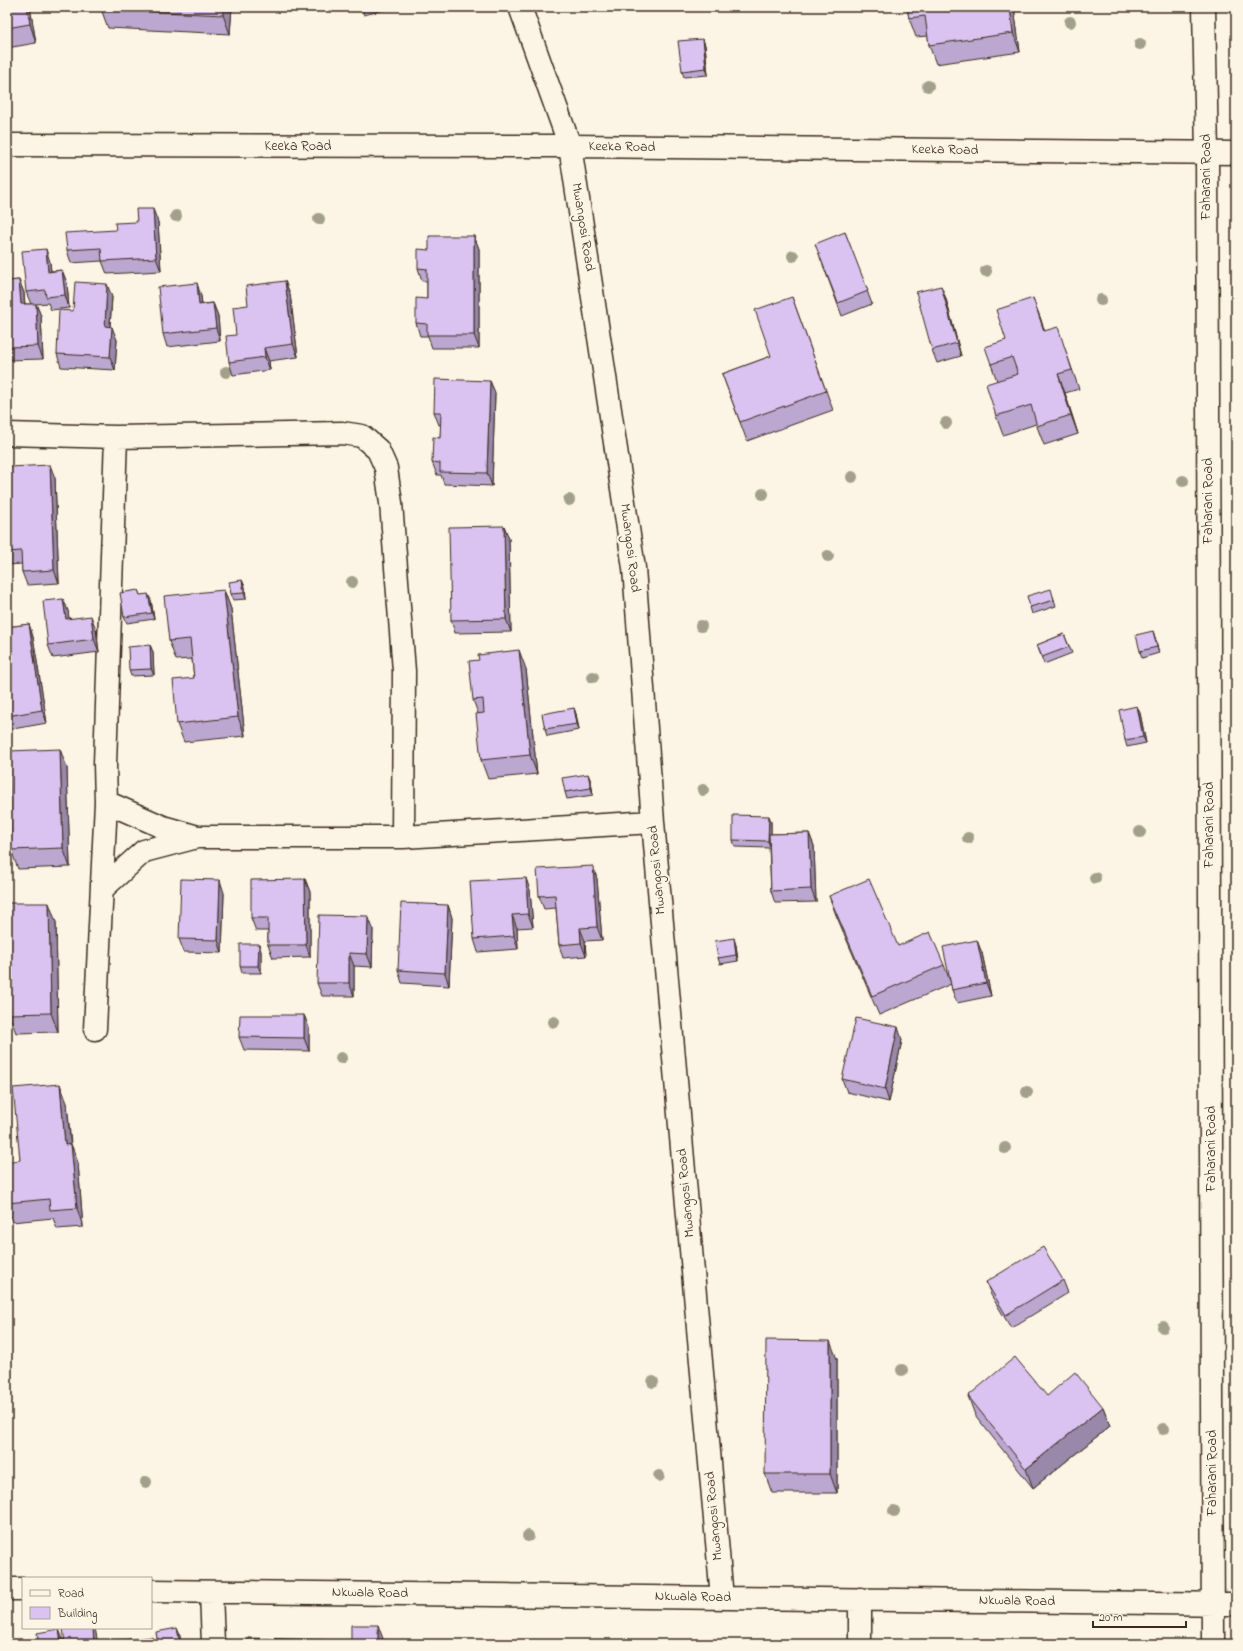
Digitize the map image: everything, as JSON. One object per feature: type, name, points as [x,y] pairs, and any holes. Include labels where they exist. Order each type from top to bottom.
[{"type":"street","name":"Mwangosi Road","points":[[520,7],[570,146],[634,568],[653,822],[722,1598]]},
{"type":"street","name":"Faharani Road","points":[[1204,7],[1206,153],[1212,1644]]},
{"type":"street","name":"Keeka Road","points":[[7,145],[570,146],[1236,153]]},
{"type":"street","points":[[7,434],[116,437],[342,433],[362,436],[378,450],[386,468],[391,503],[404,671],[403,837]]},
{"type":"street","points":[[95,1029],[106,802],[106,756],[116,437]]},
{"type":"street","points":[[106,802],[163,827],[198,837]]},
{"type":"street","points":[[102,889],[144,851],[198,837],[403,837],[653,822]]},
{"type":"street","points":[[7,1589],[22,1589]]},
{"type":"street","name":"Nkwala Road","points":[[152,1591],[1236,1604]]},
{"type":"street","points":[[211,1592],[213,1644]]},
{"type":"street","points":[[860,1599],[860,1644]]},
{"type":"building","points":[[7,7],[27,7],[30,24],[7,28]]},
{"type":"building","points":[[101,7],[224,7],[223,15],[101,9]]},
{"type":"building","points":[[907,7],[1010,7],[1013,33],[929,45],[925,16],[909,18]]},
{"type":"building","points":[[703,39],[706,68],[682,71],[678,41]]},
{"type":"building","points":[[136,209],[153,209],[156,258],[102,261],[101,248],[67,250],[65,233],[116,230],[115,223],[137,222]]},
{"type":"building","points":[[845,232],[868,291],[838,303],[815,244]]},
{"type":"building","points":[[429,236],[474,236],[474,335],[427,335],[427,324],[416,323],[416,298],[427,299],[427,269],[418,268],[418,249],[429,250]]},
{"type":"building","points":[[46,249],[48,272],[62,270],[65,295],[46,297],[45,290],[26,292],[22,251]]},
{"type":"building","points":[[19,280],[21,304],[36,304],[38,346],[7,347],[7,281]]},
{"type":"building","points":[[285,281],[293,344],[264,348],[265,357],[229,362],[226,336],[236,335],[233,307],[248,305],[246,286]]},
{"type":"building","points":[[75,282],[107,284],[105,326],[112,327],[110,357],[57,354],[59,310],[73,311]]},
{"type":"building","points":[[197,283],[199,305],[213,303],[216,328],[163,334],[158,287]]},
{"type":"building","points":[[941,286],[957,343],[932,350],[916,292]]},
{"type":"building","points":[[792,297],[826,391],[740,422],[722,374],[771,356],[755,310]]},
{"type":"building","points":[[1033,298],[1044,331],[1058,327],[1072,370],[1058,374],[1071,415],[1037,426],[1031,405],[996,416],[986,384],[1018,374],[1012,357],[991,364],[985,347],[1006,340],[996,310]]},
{"type":"building","points":[[435,379],[490,381],[487,473],[440,472],[440,463],[432,462],[433,437],[440,438],[441,412],[434,412]]},
{"type":"building","points":[[50,465],[54,570],[22,572],[21,551],[7,552],[7,503],[10,503],[9,467]]},
{"type":"building","points":[[504,526],[506,619],[451,620],[449,527]]},
{"type":"building","points":[[242,580],[244,593],[231,594],[229,582]]},
{"type":"building","points":[[1051,589],[1054,600],[1030,607],[1027,596]]},
{"type":"building","points":[[138,590],[140,595],[148,594],[152,613],[124,617],[120,593]]},
{"type":"building","points":[[224,590],[238,717],[177,724],[173,680],[194,678],[190,639],[169,641],[164,596]]},
{"type":"building","points":[[63,599],[66,619],[91,616],[94,639],[48,645],[43,601]]},
{"type":"building","points":[[29,624],[42,710],[7,716],[7,627]]},
{"type":"building","points":[[1153,631],[1157,647],[1140,651],[1136,635]]},
{"type":"building","points":[[1064,634],[1069,647],[1042,657],[1037,645]]},
{"type":"building","points":[[150,645],[151,669],[129,670],[128,647]]},
{"type":"building","points":[[519,650],[530,755],[481,760],[476,714],[484,713],[483,699],[473,700],[469,661],[479,660],[478,655]]},
{"type":"building","points":[[1137,706],[1143,737],[1125,740],[1119,710]]},
{"type":"building","points":[[574,708],[577,724],[545,729],[542,714]]},
{"type":"building","points":[[60,749],[63,848],[11,850],[9,751]]},
{"type":"building","points":[[588,774],[591,788],[565,792],[562,778]]},
{"type":"building","points":[[733,815],[769,816],[768,841],[733,840]]},
{"type":"building","points":[[809,833],[811,889],[771,891],[769,834]]},
{"type":"building","points":[[593,866],[597,927],[580,928],[581,943],[559,945],[555,895],[539,896],[537,869]]},
{"type":"building","points":[[526,878],[528,914],[512,915],[514,936],[474,939],[470,881]]},
{"type":"building","points":[[181,879],[220,880],[218,940],[179,939]]},
{"type":"building","points":[[305,879],[306,945],[268,945],[268,918],[251,918],[251,880]]},
{"type":"building","points":[[869,879],[898,946],[930,932],[944,965],[872,996],[829,896]]},
{"type":"building","points":[[7,903],[49,903],[51,1013],[9,1014]]},
{"type":"building","points":[[401,903],[448,905],[445,973],[398,970]]},
{"type":"building","points":[[319,915],[368,916],[367,954],[349,953],[349,983],[317,983]]},
{"type":"building","points":[[734,938],[736,955],[718,958],[715,941]]},
{"type":"building","points":[[977,940],[986,983],[952,990],[943,947]]},
{"type":"building","points":[[240,944],[259,944],[258,966],[240,966]]},
{"type":"building","points":[[240,1015],[304,1015],[304,1038],[239,1037]]},
{"type":"building","points":[[856,1018],[898,1027],[885,1089],[842,1079]]},
{"type":"building","points":[[60,1084],[65,1145],[71,1144],[77,1208],[50,1210],[49,1199],[7,1203],[7,1162],[20,1160],[13,1088]]},
{"type":"building","points":[[1043,1247],[1063,1280],[1006,1315],[986,1282]]},
{"type":"building","points":[[766,1340],[830,1341],[830,1474],[765,1474]]},
{"type":"building","points":[[1015,1357],[1047,1396],[1075,1372],[1103,1407],[1026,1469],[968,1396]]},
{"type":"building","points":[[351,1625],[378,1625],[378,1644],[351,1644]]},
{"type":"building","points":[[177,1628],[180,1644],[158,1644],[156,1632]]},
{"type":"building","points":[[59,1629],[61,1644],[39,1644],[37,1633]]},
{"type":"building","points":[[63,1629],[93,1629],[94,1644],[65,1644]]},
{"type":"building","points":[[152,1637],[153,1644],[99,1644],[99,1642]]},
{"type":"building","points":[[248,1638],[326,1640],[326,1644],[248,1644]]},
{"type":"building","points":[[400,1641],[438,1641],[438,1644],[400,1644]]}]
